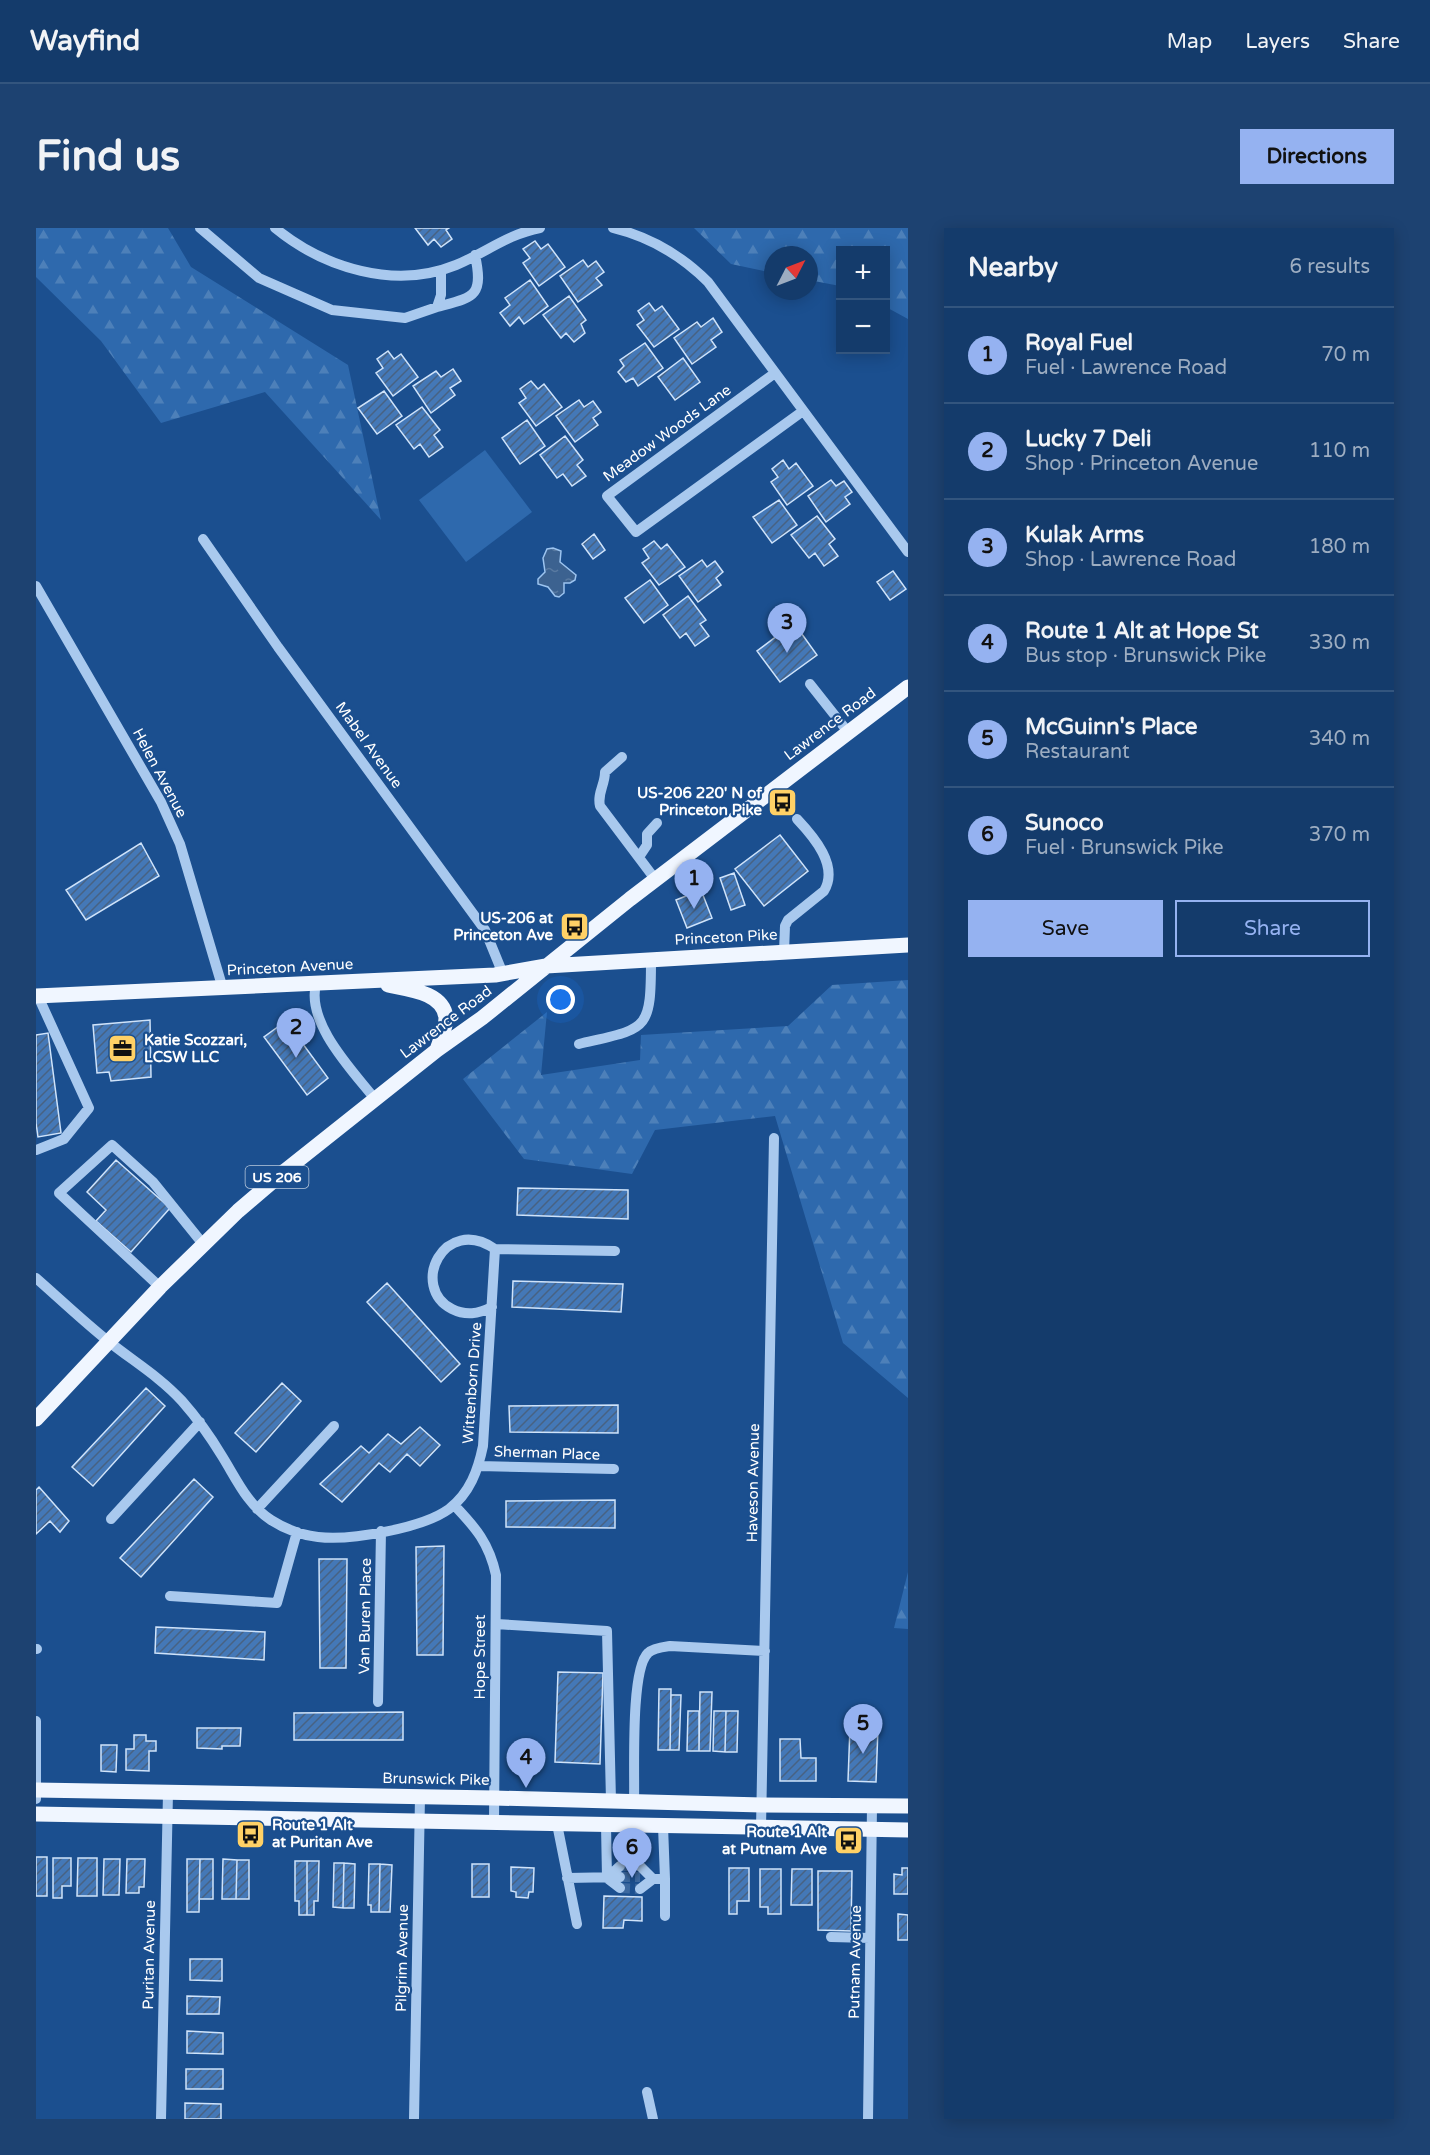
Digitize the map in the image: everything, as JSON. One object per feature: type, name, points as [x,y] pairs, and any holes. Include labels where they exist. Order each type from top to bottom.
[{"type":"main road","name":"Lawrence Road","points":[[38,1411],[203,1244],[286,1170],[656,879],[908,687]]},
{"type":"main road","name":"Princeton Pike","points":[[546,966],[908,945]]},
{"type":"main road","name":"Princeton Avenue","points":[[37,996],[503,974],[546,966]]},
{"type":"main road","points":[[367,981],[417,992],[436,1000],[442,1006],[446,1021],[437,1050]]},
{"type":"main road","name":"Brunswick Pike","points":[[36,1790],[908,1806]]},
{"type":"main road","points":[[36,1814],[908,1830]]},
{"type":"street","points":[[200,228],[260,278],[332,310],[405,318],[468,298],[478,288],[479,274],[475,255]]},
{"type":"street","points":[[275,228],[307,250],[336,263],[386,276],[411,276],[441,270],[502,240],[540,228]]},
{"type":"street","points":[[613,228],[655,242],[679,257],[700,275],[908,552]]},
{"type":"street","points":[[437,307],[441,295],[441,270]]},
{"type":"street","name":"Meadow Woods Lane","points":[[775,373],[607,496],[636,532],[803,411]]},
{"type":"street","name":"Mabel Avenue","points":[[203,539],[278,647],[485,930],[503,974]]},
{"type":"street","name":"Helen Avenue","points":[[36,586],[161,802],[180,844],[223,989]]},
{"type":"street","points":[[810,684],[848,732]]},
{"type":"street","points":[[622,757],[606,771],[605,785],[599,793],[600,806],[656,879]]},
{"type":"street","points":[[784,952],[785,926],[788,920],[824,891],[827,886],[829,867],[810,833],[797,819]]},
{"type":"street","points":[[639,857],[647,845],[647,834],[657,823]]},
{"type":"street","points":[[579,1044],[630,1032],[639,1026],[649,1012],[651,960]]},
{"type":"street","points":[[315,984],[313,994],[315,1005],[338,1054],[375,1099]]},
{"type":"street","points":[[36,1150],[64,1139],[89,1108],[37,996]]},
{"type":"street","name":"Haveson Avenue","points":[[761,1828],[774,1138]]},
{"type":"street","points":[[160,1287],[59,1193],[112,1145],[153,1182],[203,1244]]},
{"type":"street","points":[[492,1307],[471,1314],[453,1310],[439,1298],[432,1277],[434,1265],[440,1254],[450,1245],[461,1240],[474,1239],[485,1242],[495,1249],[615,1251]]},
{"type":"street","name":"Wittenborn Drive","points":[[36,1278],[108,1341],[155,1375],[181,1400],[200,1422],[224,1457],[241,1490],[257,1509],[272,1520],[297,1532],[316,1537],[337,1538],[417,1525],[434,1518],[454,1504],[465,1492],[479,1466],[483,1446],[495,1249]]},
{"type":"street","points":[[111,1519],[200,1422]]},
{"type":"street","points":[[257,1509],[334,1426]]},
{"type":"street","name":"Sherman Place","points":[[479,1466],[614,1469]]},
{"type":"street","name":"Hope Street","points":[[454,1504],[484,1540],[492,1557],[496,1575],[494,1822]]},
{"type":"street","name":"Van Buren Place","points":[[378,1702],[381,1531]]},
{"type":"street","points":[[170,1596],[277,1603],[297,1532]]},
{"type":"street","points":[[496,1624],[607,1631],[611,1802]]},
{"type":"street","points":[[634,1802],[637,1686],[641,1665],[648,1652],[670,1646],[765,1651]]},
{"type":"street","points":[[36,1721],[36,1799]]},
{"type":"street","name":"Puritan Avenue","points":[[161,2119],[168,1792]]},
{"type":"street","name":"Pilgrim Avenue","points":[[414,2119],[420,1797]]},
{"type":"street","name":"Putnam Avenue","points":[[868,2119],[872,1806]]},
{"type":"street","points":[[557,1824],[577,1924]]},
{"type":"street","points":[[606,1825],[607,1878]]},
{"type":"street","points":[[663,1826],[665,1916]]},
{"type":"street","points":[[567,1878],[620,1877],[607,1878]]},
{"type":"street","points":[[653,1879],[640,1877],[665,1879]]},
{"type":"street","points":[[831,1938],[870,1938]]},
{"type":"street","points":[[647,2092],[653,2119]]},
{"type":"green space","points":[[36,228],[168,228],[191,267],[348,365],[381,520],[265,392],[161,423],[101,341],[36,277]]},
{"type":"green space","points":[[694,228],[908,228],[908,319],[890,309],[890,246],[836,246],[836,285],[818,282],[818,246],[764,246],[764,271],[731,264]]},
{"type":"green space","points":[[485,450],[532,512],[466,562],[419,500]]},
{"type":"green space","points":[[908,980],[908,1398],[843,1343],[775,1116],[655,1130],[632,1174],[524,1159],[463,1079],[547,1012],[541,1075],[640,1060],[641,1035],[788,1026],[832,985]]},
{"type":"green space","points":[[908,1572],[908,1629],[894,1628]]},
{"type":"water","points":[[553,548],[561,551],[560,562],[576,575],[575,580],[564,583],[564,593],[559,597],[555,596],[548,587],[538,584],[538,579],[545,572],[543,558],[547,549]]},
{"type":"building","points":[[415,228],[449,228],[446,230],[452,239],[441,247],[434,239],[428,245]]},
{"type":"building","points":[[535,241],[541,249],[548,244],[565,267],[539,286],[523,263],[530,258],[523,249]]},
{"type":"building","points":[[583,260],[588,267],[596,261],[604,272],[596,278],[602,285],[578,302],[560,276]]},
{"type":"building","points":[[530,280],[548,306],[524,324],[519,317],[510,326],[500,313],[510,305],[505,298]]},
{"type":"building","points":[[569,296],[586,320],[581,324],[585,333],[574,342],[566,333],[561,338],[543,315]]},
{"type":"building","points":[[649,303],[655,311],[662,306],[679,329],[654,347],[637,325],[644,320],[638,311]]},
{"type":"building","points":[[713,318],[722,332],[711,340],[716,347],[692,364],[674,338],[697,322],[701,327]]},
{"type":"building","points":[[645,343],[663,368],[638,386],[633,378],[626,382],[618,372],[624,366],[620,360]]},
{"type":"building","points":[[388,351],[394,359],[401,354],[418,377],[393,396],[376,373],[383,368],[377,359]]},
{"type":"building","points":[[683,358],[700,382],[675,400],[658,377]]},
{"type":"building","points":[[453,369],[461,381],[450,388],[455,395],[431,413],[413,386],[436,371],[441,377]]},
{"type":"building","points":[[531,381],[538,389],[544,384],[562,407],[536,426],[519,403],[526,398],[520,389]]},
{"type":"building","points":[[384,391],[402,416],[377,434],[358,408]]},
{"type":"building","points":[[579,400],[584,407],[593,401],[601,412],[593,418],[598,425],[575,442],[556,416]]},
{"type":"building","points":[[422,407],[440,430],[434,435],[443,447],[429,457],[420,444],[414,449],[396,425]]},
{"type":"building","points":[[527,420],[545,446],[520,464],[502,438]]},
{"type":"building","points":[[565,436],[583,460],[577,465],[586,476],[572,486],[563,474],[557,478],[540,455]]},
{"type":"building","points":[[783,460],[789,469],[796,463],[813,486],[787,505],[771,482],[778,477],[772,469]]},
{"type":"building","points":[[831,480],[836,486],[844,481],[852,492],[845,497],[850,504],[826,522],[808,496]]},
{"type":"building","points":[[779,500],[797,525],[772,543],[753,517]]},
{"type":"building","points":[[817,516],[835,539],[829,544],[838,556],[824,566],[815,553],[809,558],[791,535]]},
{"type":"building","points":[[594,534],[605,550],[593,559],[582,544]]},
{"type":"building","points":[[654,541],[661,549],[667,544],[685,567],[659,585],[642,563],[649,558],[643,549]]},
{"type":"building","points":[[702,560],[707,567],[715,561],[723,572],[716,578],[721,585],[698,602],[679,576]]},
{"type":"building","points":[[893,571],[906,589],[890,600],[877,582]]},
{"type":"building","points":[[650,580],[668,605],[644,623],[625,598]]},
{"type":"building","points":[[688,596],[706,620],[700,624],[709,636],[695,646],[686,633],[680,638],[663,615]]},
{"type":"building","points":[[794,623],[817,655],[780,682],[757,651]]},
{"type":"building","points":[[780,835],[808,871],[764,906],[735,869]]},
{"type":"building","points":[[141,843],[159,876],[86,920],[66,890]]},
{"type":"building","points":[[734,873],[745,905],[731,910],[720,878]]},
{"type":"building","points":[[701,890],[712,918],[687,928],[676,900]]},
{"type":"building","name":"Katie Scozzari, LCSW LLC","points":[[150,1020],[151,1077],[111,1081],[109,1072],[97,1073],[93,1025]]},
{"type":"building","points":[[286,1021],[328,1078],[307,1095],[264,1037]]},
{"type":"building","points":[[48,1033],[61,1133],[38,1137],[36,1035]]},
{"type":"building","points":[[116,1160],[170,1208],[131,1252],[96,1221],[106,1210],[87,1192]]},
{"type":"building","points":[[518,1188],[628,1190],[628,1219],[517,1215]]},
{"type":"building","points":[[513,1281],[623,1284],[621,1312],[512,1307]]},
{"type":"building","points":[[387,1283],[460,1364],[441,1382],[367,1302]]},
{"type":"building","points":[[282,1383],[301,1401],[256,1452],[235,1433]]},
{"type":"building","points":[[146,1388],[165,1406],[93,1486],[72,1467]]},
{"type":"building","points":[[618,1405],[618,1433],[510,1432],[509,1406]]},
{"type":"building","points":[[420,1427],[440,1445],[420,1466],[407,1454],[390,1472],[379,1463],[342,1502],[320,1484],[361,1446],[369,1453],[388,1434],[401,1444]]},
{"type":"building","points":[[194,1479],[213,1497],[141,1577],[120,1558]]},
{"type":"building","points":[[39,1487],[69,1521],[60,1532],[50,1521],[36,1534],[36,1490]]},
{"type":"building","points":[[615,1500],[615,1528],[506,1527],[506,1501]]},
{"type":"building","points":[[444,1546],[443,1655],[417,1655],[416,1547]]},
{"type":"building","points":[[319,1559],[347,1559],[346,1668],[320,1668]]},
{"type":"building","points":[[156,1627],[265,1632],[264,1660],[155,1653]]},
{"type":"building","points":[[558,1672],[603,1673],[600,1764],[555,1762]]},
{"type":"building","points":[[659,1689],[671,1689],[670,1750],[658,1750]]},
{"type":"building","points":[[700,1692],[712,1692],[710,1751],[699,1751]]},
{"type":"building","points":[[671,1695],[681,1695],[679,1750],[670,1750]]},
{"type":"building","points":[[688,1711],[699,1711],[699,1751],[687,1751]]},
{"type":"building","points":[[714,1711],[726,1711],[725,1752],[713,1751]]},
{"type":"building","points":[[726,1711],[738,1711],[737,1752],[725,1752]]},
{"type":"building","points":[[403,1712],[403,1740],[294,1740],[294,1713]]},
{"type":"building","points":[[850,1727],[878,1728],[876,1782],[848,1781]]},
{"type":"building","points":[[197,1728],[241,1728],[240,1746],[222,1746],[222,1749],[197,1748]]},
{"type":"building","points":[[134,1735],[146,1735],[146,1741],[156,1741],[156,1751],[149,1751],[149,1771],[126,1770],[126,1749],[134,1749]]},
{"type":"building","points":[[780,1739],[800,1739],[801,1758],[816,1758],[816,1781],[780,1781]]},
{"type":"building","points":[[101,1745],[117,1745],[116,1772],[101,1771]]},
{"type":"building","points":[[36,1857],[47,1857],[47,1896],[36,1896]]},
{"type":"building","points":[[53,1858],[71,1858],[71,1886],[62,1886],[62,1898],[53,1898]]},
{"type":"building","points":[[78,1858],[97,1858],[97,1896],[77,1896]]},
{"type":"building","points":[[104,1859],[120,1859],[119,1895],[103,1895]]},
{"type":"building","points":[[127,1859],[145,1859],[144,1887],[139,1887],[139,1893],[126,1893]]},
{"type":"building","points":[[187,1859],[200,1859],[199,1912],[187,1912]]},
{"type":"building","points":[[200,1859],[213,1859],[213,1899],[199,1899]]},
{"type":"building","points":[[223,1859],[237,1860],[236,1899],[222,1899]]},
{"type":"building","points":[[237,1860],[249,1860],[249,1899],[236,1899]]},
{"type":"building","points":[[295,1861],[307,1861],[307,1915],[299,1915],[299,1901],[295,1901]]},
{"type":"building","points":[[307,1861],[319,1861],[318,1901],[314,1901],[314,1915],[307,1915]]},
{"type":"building","points":[[334,1863],[344,1863],[343,1908],[333,1907]]},
{"type":"building","points":[[344,1863],[355,1864],[354,1908],[343,1908]]},
{"type":"building","points":[[369,1864],[380,1864],[379,1912],[371,1912],[371,1905],[368,1905]]},
{"type":"building","points":[[380,1864],[392,1865],[390,1912],[379,1912]]},
{"type":"building","points":[[472,1864],[489,1864],[489,1897],[472,1897]]},
{"type":"building","points":[[511,1867],[534,1868],[533,1892],[529,1892],[528,1898],[516,1897],[516,1892],[511,1891]]},
{"type":"building","points":[[729,1868],[749,1868],[749,1901],[737,1901],[737,1914],[729,1914]]},
{"type":"building","points":[[902,1868],[908,1868],[908,1894],[894,1894],[894,1874],[902,1875]]},
{"type":"building","points":[[760,1869],[781,1869],[781,1914],[768,1914],[768,1907],[760,1907]]},
{"type":"building","points":[[792,1869],[812,1869],[812,1905],[791,1905]]},
{"type":"building","points":[[818,1871],[852,1871],[851,1931],[818,1930]]},
{"type":"building","points":[[604,1896],[642,1897],[642,1921],[624,1920],[623,1928],[603,1928]]},
{"type":"building","points":[[898,1914],[908,1915],[908,1940],[898,1940]]},
{"type":"building","points":[[190,1959],[222,1959],[222,1981],[190,1980]]},
{"type":"building","points":[[187,1996],[220,1997],[219,2014],[187,2014]]},
{"type":"building","points":[[187,2031],[223,2033],[223,2054],[187,2053]]},
{"type":"building","points":[[186,2069],[223,2069],[223,2089],[186,2089]]},
{"type":"building","points":[[185,2103],[221,2104],[221,2119],[185,2119]]},
{"type":"tunnel","points":[[620,1866],[640,1866]]},
{"type":"tunnel","points":[[620,1877],[640,1877]]},
{"type":"tunnel","points":[[620,1888],[640,1889]]},
{"type":"place","name":"Kulak Arms","points":[[787,653]]},
{"type":"place","name":"US-206 220' N of Princeton Pike","points":[[783,802]]},
{"type":"place","name":"Royal Fuel","points":[[694,909]]},
{"type":"place","name":"US-206 at Princeton Ave","points":[[574,927]]},
{"type":"place","name":"Katie Scozzari, LCSW LLC","points":[[123,1049]]},
{"type":"place","name":"Lucky 7 Deli","points":[[296,1058]]},
{"type":"place","name":"McGuinn's Place","points":[[863,1754]]},
{"type":"place","name":"Route 1 Alt at Hope St","points":[[526,1788]]},
{"type":"place","name":"Route 1 Alt at Puritan Ave","points":[[251,1834]]},
{"type":"place","name":"Route 1 Alt at Putnam Ave","points":[[848,1841]]},
{"type":"place","name":"Sunoco","points":[[632,1878]]}]
